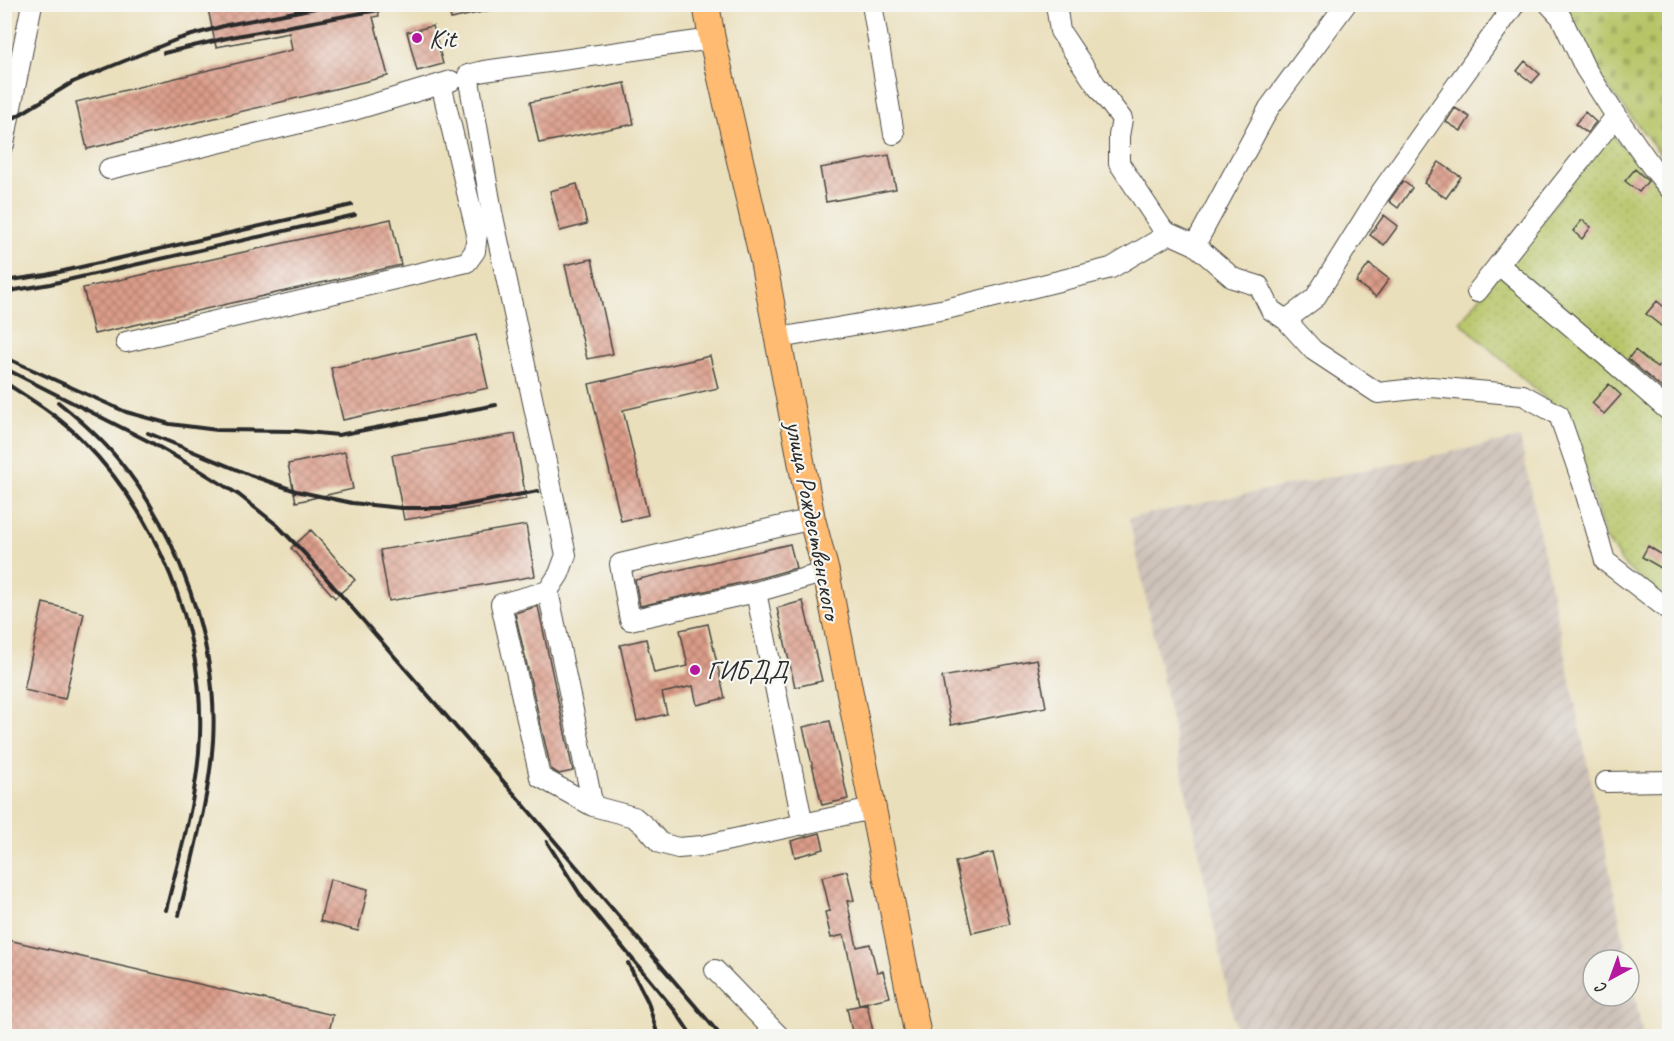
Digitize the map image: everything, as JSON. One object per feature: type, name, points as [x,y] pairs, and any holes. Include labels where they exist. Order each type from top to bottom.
[{"type":"main road","name":"улица Рождественского","points":[[705,4],[763,260],[812,519],[825,572],[918,1036]]},
{"type":"street","points":[[4,144],[8,108],[32,4]]},
{"type":"street","points":[[872,4],[894,134]]},
{"type":"street","points":[[1056,4],[1060,31],[1096,85],[1122,118],[1119,163],[1164,231],[1195,245],[1233,278],[1259,286],[1271,310],[1286,320],[1313,350],[1378,393],[1432,387],[1523,395],[1559,415],[1583,484],[1605,561],[1670,611]]},
{"type":"street","points":[[1195,245],[1269,108],[1346,4]]},
{"type":"street","points":[[1286,320],[1315,298],[1379,195],[1515,4]]},
{"type":"street","points":[[1549,4],[1561,17],[1585,68],[1616,116],[1670,189]]},
{"type":"street","points":[[109,169],[354,110],[468,75],[496,69],[712,39]]},
{"type":"street","points":[[468,75],[492,212],[566,555],[559,574],[548,591],[501,604],[540,777],[593,806],[634,817],[660,843],[678,848],[702,846],[872,809]]},
{"type":"street","points":[[126,342],[467,262],[475,251],[477,234],[441,84]]},
{"type":"street","points":[[1477,292],[1616,116]]},
{"type":"street","points":[[779,338],[946,309],[1111,268],[1170,234]]},
{"type":"street","points":[[1499,265],[1670,412]]},
{"type":"street","points":[[812,519],[620,564],[630,620],[756,591],[825,572]]},
{"type":"street","points":[[548,591],[593,806]]},
{"type":"street","points":[[756,591],[803,825]]},
{"type":"street","points":[[1606,782],[1670,782]]},
{"type":"street","points":[[715,970],[779,1036]]},
{"type":"shaded area","points":[[1520,438],[1626,948],[1581,948],[1581,1008],[1637,1008],[1643,1036],[1237,1036],[1129,518]]},
{"type":"green space","points":[[1559,5],[1669,5],[1669,165],[1593,68]]},
{"type":"green space","points":[[1611,134],[1669,198],[1669,603],[1624,565],[1605,537],[1571,422],[1460,322]]},
{"type":"building","points":[[207,4],[377,4],[379,16],[373,17],[388,76],[87,149],[76,102],[292,50],[289,33],[216,47]]},
{"type":"building","points":[[448,4],[495,4],[496,9],[451,19]]},
{"type":"building","points":[[433,26],[443,64],[417,71],[407,32]]},
{"type":"building","points":[[1525,61],[1540,74],[1532,83],[1517,71]]},
{"type":"building","points":[[625,83],[634,124],[539,143],[530,102]]},
{"type":"building","points":[[1455,108],[1470,117],[1461,131],[1446,122]]},
{"type":"building","points":[[1585,112],[1596,122],[1587,133],[1575,124]]},
{"type":"building","points":[[889,155],[896,189],[826,202],[820,168]]},
{"type":"building","points":[[1439,162],[1461,177],[1446,198],[1424,183]]},
{"type":"building","points":[[1635,169],[1648,181],[1639,192],[1625,181]]},
{"type":"building","points":[[1403,181],[1412,188],[1398,208],[1389,201]]},
{"type":"building","points":[[577,184],[587,224],[560,231],[550,191]]},
{"type":"building","points":[[1384,215],[1398,226],[1384,245],[1370,235]]},
{"type":"building","points":[[391,219],[401,265],[94,334],[83,288]]},
{"type":"building","points":[[1582,220],[1591,227],[1582,239],[1573,231]]},
{"type":"building","points":[[592,259],[613,354],[587,359],[565,265]]},
{"type":"building","points":[[1369,264],[1389,279],[1376,297],[1356,282]]},
{"type":"building","points":[[1657,301],[1670,312],[1670,323],[1665,329],[1646,314]]},
{"type":"building","points":[[476,335],[488,388],[343,420],[331,368]]},
{"type":"building","points":[[1635,350],[1657,368],[1662,362],[1670,368],[1670,383],[1664,390],[1628,359]]},
{"type":"building","points":[[710,356],[718,388],[623,410],[648,515],[621,521],[589,384]]},
{"type":"building","points":[[1609,384],[1621,395],[1604,414],[1592,403]]},
{"type":"building","points":[[515,434],[526,499],[404,520],[392,455]]},
{"type":"building","points":[[345,452],[353,489],[296,502],[288,464]]},
{"type":"building","points":[[526,525],[535,576],[389,601],[380,550]]},
{"type":"building","points":[[311,530],[355,580],[335,598],[291,548]]},
{"type":"building","points":[[790,544],[796,568],[640,606],[635,580]]},
{"type":"building","points":[[1648,546],[1667,558],[1661,568],[1642,557]]},
{"type":"building","points":[[803,601],[822,681],[795,687],[777,608]]},
{"type":"building","points":[[43,603],[84,613],[65,699],[24,690]]},
{"type":"building","points":[[538,606],[573,771],[559,774],[551,769],[515,613]]},
{"type":"building","name":"ГИБДД","points":[[708,624],[725,698],[697,705],[693,686],[662,693],[667,714],[637,721],[620,645],[646,639],[654,673],[688,666],[680,630]]},
{"type":"building","points":[[1037,659],[1046,707],[951,725],[942,677]]},
{"type":"building","points":[[830,721],[848,799],[822,805],[803,727]]},
{"type":"building","points":[[820,833],[824,849],[795,857],[791,841]]},
{"type":"building","points":[[993,853],[1010,924],[972,933],[955,862]]},
{"type":"building","points":[[847,871],[854,900],[847,901],[857,947],[870,944],[877,972],[883,971],[890,997],[859,1004],[844,935],[831,938],[825,912],[830,911],[822,877]]},
{"type":"building","points":[[330,879],[368,889],[358,931],[320,921]]},
{"type":"building","points":[[4,939],[333,1015],[328,1036],[4,1036]]},
{"type":"building","points":[[867,1004],[874,1036],[853,1036],[847,1008]]},
{"type":"railway","points":[[4,124],[73,82],[178,39],[227,25],[336,4]]},
{"type":"railway","points":[[164,53],[231,37],[378,10]]},
{"type":"railway","points":[[4,281],[46,275],[352,205]]},
{"type":"railway","points":[[4,292],[50,284],[355,215]]},
{"type":"railway","points":[[4,357],[126,412],[170,424],[217,430],[296,431],[338,435],[496,405]]},
{"type":"railway","points":[[4,368],[152,443],[199,470],[239,495],[277,525],[306,555],[523,804],[721,1036]]},
{"type":"railway","points":[[4,382],[63,423],[108,469],[132,502],[153,538],[184,615],[194,655],[199,695],[199,758],[192,802],[166,910]]},
{"type":"railway","points":[[58,402],[104,443],[139,487],[176,555],[201,629],[209,667],[213,705],[213,741],[204,807],[179,915]]},
{"type":"railway","points":[[148,433],[250,475],[296,491],[352,503],[401,508],[450,508],[538,491]]},
{"type":"railway","points":[[547,842],[583,899],[676,1012],[692,1036]]},
{"type":"railway","points":[[628,963],[648,1002],[658,1036]]},
{"type":"place","name":"Kit","points":[[417,38]]},
{"type":"place","name":"ГИБДД","points":[[695,670]]}]
